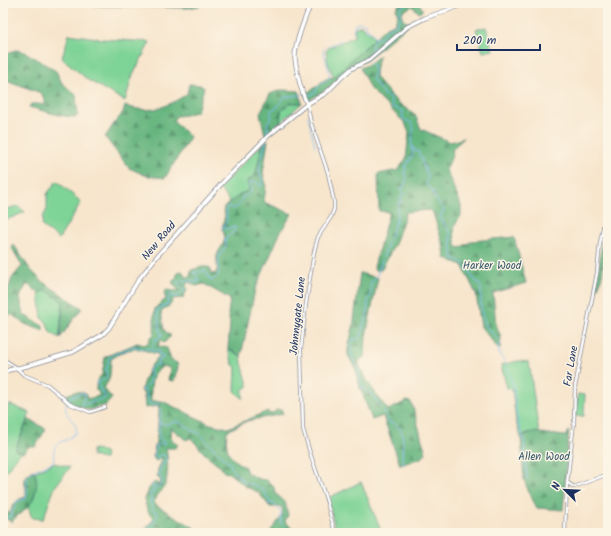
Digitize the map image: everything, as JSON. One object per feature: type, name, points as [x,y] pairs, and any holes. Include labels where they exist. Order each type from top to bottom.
[{"type":"main road","points":[[307,104],[302,94],[295,59],[297,46],[311,3]]},
{"type":"main road","name":"New Road","points":[[3,373],[73,352],[102,334],[113,323],[140,277],[162,250],[223,182],[268,136],[307,104],[326,93],[351,69],[369,60],[407,27],[430,16],[468,3]]},
{"type":"street","name":"Johnnygate Lane","points":[[307,104],[311,123],[328,173],[334,209],[331,217],[318,237],[314,252],[306,304],[301,349],[303,429],[326,499],[335,533]]},
{"type":"street","name":"Far Lane","points":[[565,533],[567,483],[574,422],[575,387],[597,273],[600,243],[608,203]]},
{"type":"street","points":[[3,359],[17,368],[24,375],[48,385],[70,404],[90,412],[105,407]]},
{"type":"street","points":[[8,362],[9,370]]},
{"type":"street","points":[[567,494],[574,487],[608,474]]},
{"type":"street","points":[[567,483],[574,487]]},
{"type":"green space","points":[[57,3],[204,3],[199,6],[188,8],[103,6]]},
{"type":"green space","points":[[400,3],[418,3],[422,8],[422,11],[419,13],[412,6],[402,12],[403,19],[410,23],[368,59],[348,69],[330,87],[308,101],[304,93],[312,90],[326,79],[334,77],[386,27],[394,24],[398,15],[396,9]]},
{"type":"green space","points":[[362,26],[375,38],[334,77],[328,63],[326,51],[330,47],[353,37],[355,34],[354,28]]},
{"type":"green space","points":[[486,27],[493,50],[483,52],[476,29]]},
{"type":"green space","points":[[69,34],[103,39],[150,42],[132,77],[125,101],[88,80],[62,58]]},
{"type":"green space","points":[[16,50],[25,52],[56,71],[62,83],[76,95],[78,115],[76,117],[58,115],[29,107],[31,104],[45,105],[45,100],[41,93],[6,80],[3,74],[3,60],[5,54]]},
{"type":"green space","name":"Harker Wood","points":[[380,55],[376,66],[375,77],[397,102],[415,115],[421,129],[450,142],[464,138],[453,148],[452,156],[446,170],[461,205],[461,216],[456,223],[454,230],[456,246],[460,248],[472,241],[514,237],[526,283],[493,293],[496,325],[501,337],[500,349],[481,327],[476,294],[462,265],[445,258],[444,248],[433,213],[430,210],[406,212],[395,244],[381,270],[375,270],[374,267],[389,212],[379,211],[378,174],[398,170],[406,159],[409,133],[405,123],[370,89],[360,68],[369,64]]},
{"type":"green space","points":[[189,84],[200,85],[204,88],[197,111],[186,115],[176,116],[173,121],[190,137],[165,178],[147,176],[129,168],[105,137],[122,114],[125,106],[150,109],[165,106],[187,94]]},
{"type":"green space","points":[[281,90],[299,91],[302,103],[290,103],[281,111],[280,123],[265,135],[260,113],[270,94]]},
{"type":"green space","points":[[290,102],[302,103],[280,123],[281,111]]},
{"type":"green space","points":[[268,140],[263,173],[266,184],[264,202],[292,214],[281,231],[255,290],[241,356],[228,348],[230,323],[228,314],[230,299],[204,284],[196,286],[189,282],[186,284],[187,290],[183,298],[173,299],[171,304],[161,312],[164,330],[171,336],[164,343],[161,340],[158,346],[167,348],[171,360],[177,363],[178,367],[174,381],[168,380],[170,368],[163,366],[156,372],[152,382],[151,401],[162,401],[210,424],[228,428],[268,411],[268,414],[273,413],[276,410],[282,410],[283,414],[247,421],[227,431],[227,448],[231,457],[245,467],[247,473],[259,479],[267,480],[274,487],[275,493],[285,502],[288,515],[285,521],[294,531],[298,533],[269,533],[283,515],[282,507],[270,507],[258,492],[246,487],[229,473],[224,472],[219,465],[204,453],[191,438],[186,440],[170,427],[172,440],[178,445],[175,448],[166,448],[168,462],[167,479],[154,503],[198,530],[200,533],[139,533],[154,519],[147,510],[145,500],[148,490],[155,482],[159,485],[161,481],[157,476],[163,457],[156,461],[153,456],[157,435],[159,410],[158,406],[145,408],[144,395],[141,390],[148,372],[159,356],[157,354],[133,349],[111,359],[108,382],[103,388],[112,398],[106,405],[89,410],[71,404],[64,397],[66,395],[78,392],[82,392],[87,395],[87,399],[99,396],[99,393],[96,390],[96,383],[102,375],[105,357],[137,343],[144,345],[148,343],[154,334],[155,308],[166,299],[164,294],[166,290],[179,291],[172,282],[176,278],[178,272],[182,271],[186,277],[190,277],[191,270],[209,267],[212,274],[216,273],[218,252],[225,237],[222,229],[225,215],[223,208],[241,194],[249,190],[247,181],[255,176],[263,143]]},
{"type":"green space","points":[[263,143],[256,173],[249,186],[249,190],[230,202],[219,188]]},
{"type":"green space","points":[[57,181],[81,202],[59,239],[42,226],[43,217],[47,209],[47,194]]},
{"type":"green space","points":[[17,206],[25,212],[4,221],[3,210]]},
{"type":"green space","points":[[603,235],[604,256],[602,272],[599,286],[596,290]]},
{"type":"green space","points":[[14,245],[30,269],[43,282],[82,308],[60,338],[63,302],[46,290],[39,293],[27,284],[20,297],[24,315],[43,326],[43,330],[25,324],[11,314],[6,319],[3,315],[3,304],[6,301],[3,299],[3,291],[9,287],[12,278],[22,266],[12,248]]},
{"type":"green space","points":[[360,273],[378,278],[366,336],[365,356],[359,361],[362,372],[370,386],[388,410],[407,401],[411,402],[426,454],[421,458],[400,465],[383,416],[372,420],[360,387],[356,370],[348,355]]},
{"type":"green space","points":[[46,290],[63,302],[59,338],[50,332],[46,321],[42,319],[39,293]]},
{"type":"green space","points":[[228,348],[241,356],[249,386],[243,389],[243,399],[235,391],[236,367],[233,365]]},
{"type":"green space","points":[[518,361],[529,362],[539,433],[527,433],[521,437],[516,422],[512,389],[507,388],[501,365]]},
{"type":"green space","points":[[578,394],[585,395],[584,416],[575,416]]},
{"type":"green space","points":[[9,404],[30,413],[15,450],[21,452],[3,475],[3,418]]},
{"type":"green space","points":[[28,419],[46,429],[35,447],[30,446],[23,453],[15,450]]},
{"type":"green space","name":"Allen Wood","points":[[569,431],[563,510],[537,508],[524,480],[521,437],[533,432],[565,436]]},
{"type":"green space","points":[[94,449],[105,452],[105,459],[92,456],[92,450]]},
{"type":"green space","points":[[54,463],[70,467],[55,487],[43,519],[32,518],[28,507],[35,490],[34,472]]},
{"type":"green space","points":[[33,470],[37,484],[33,499],[28,507],[12,522],[3,517],[3,508],[10,514],[15,503],[26,497],[24,478]]},
{"type":"green space","points":[[361,482],[382,533],[336,533],[328,498]]},
{"type":"waterway","points":[[353,31],[355,25],[359,22],[365,24],[367,29],[371,31],[375,38],[380,38],[388,28],[396,25],[400,18],[401,7],[410,3]]},
{"type":"waterway","points":[[368,59],[368,54],[375,48],[371,48],[375,38]]},
{"type":"waterway","points":[[304,94],[311,95],[316,91],[319,85],[329,78],[330,74],[323,50],[341,40]]},
{"type":"waterway","points":[[370,62],[374,70],[372,79],[378,88],[383,92],[382,94],[390,98],[392,108],[396,108],[404,112],[402,115],[403,119],[412,123],[414,129],[411,144],[414,151],[418,151],[420,157],[422,158],[422,163],[428,176],[426,184],[434,193],[434,196],[444,210],[441,214],[441,218],[450,233],[453,258],[463,263],[473,278],[481,286],[481,310],[483,318],[488,329],[499,341],[498,349],[504,361]]},
{"type":"waterway","points":[[267,135],[268,121],[272,116],[270,112],[277,107],[285,97],[301,95]]},
{"type":"waterway","points":[[308,116],[315,146]]},
{"type":"waterway","points":[[152,349],[156,338],[158,339],[162,334],[160,331],[157,310],[168,304],[168,298],[170,295],[177,297],[185,289],[177,282],[180,280],[198,282],[200,281],[194,272],[201,272],[205,270],[211,281],[218,275],[220,254],[226,246],[225,239],[235,230],[235,227],[222,228],[227,221],[226,208],[228,206],[234,209],[239,205],[243,196],[249,194],[252,189],[250,182],[257,182],[261,186],[263,183],[259,170],[266,140]]},
{"type":"waterway","points":[[382,408],[372,395],[363,389],[358,368],[352,358],[351,346],[353,339],[361,338],[363,325],[367,316],[368,301],[371,294],[371,282],[377,275],[397,218],[398,203],[401,203],[401,196],[405,194],[401,188],[404,187],[407,176],[404,173],[406,170],[405,167],[413,155],[412,146]]},
{"type":"waterway","points":[[3,511],[6,518],[10,517],[17,501],[26,499],[28,476],[37,469],[52,463],[56,446],[59,443],[69,439],[76,433],[76,426],[66,410],[69,398],[82,393],[85,394],[81,404],[82,405],[105,398],[106,396],[102,393],[97,382],[105,379],[107,376],[106,372],[109,358],[135,346],[142,349],[152,349],[154,352],[157,350],[159,351],[158,354],[163,355],[161,360],[157,360],[159,365],[154,365],[149,370],[151,372],[149,384],[142,390],[146,391],[147,399],[151,405],[159,404],[161,409],[159,438],[164,442],[164,444],[157,444],[154,457],[157,459],[158,456],[162,454],[167,460],[163,463],[158,474],[162,479],[162,483],[157,488],[153,485],[152,487],[155,492],[149,494],[152,500],[150,501],[153,510],[158,514],[152,525],[142,533]]},
{"type":"waterway","points":[[505,363],[513,385],[518,423],[524,440],[525,453],[523,456],[525,457],[527,479]]},
{"type":"waterway","points":[[384,411],[389,422],[396,425],[402,435],[404,465]]},
{"type":"waterway","points":[[159,424],[168,424],[177,421],[194,432],[198,432],[229,462],[233,471],[243,481],[253,484],[264,491],[269,504],[273,503],[281,512],[281,523],[290,533]]}]
